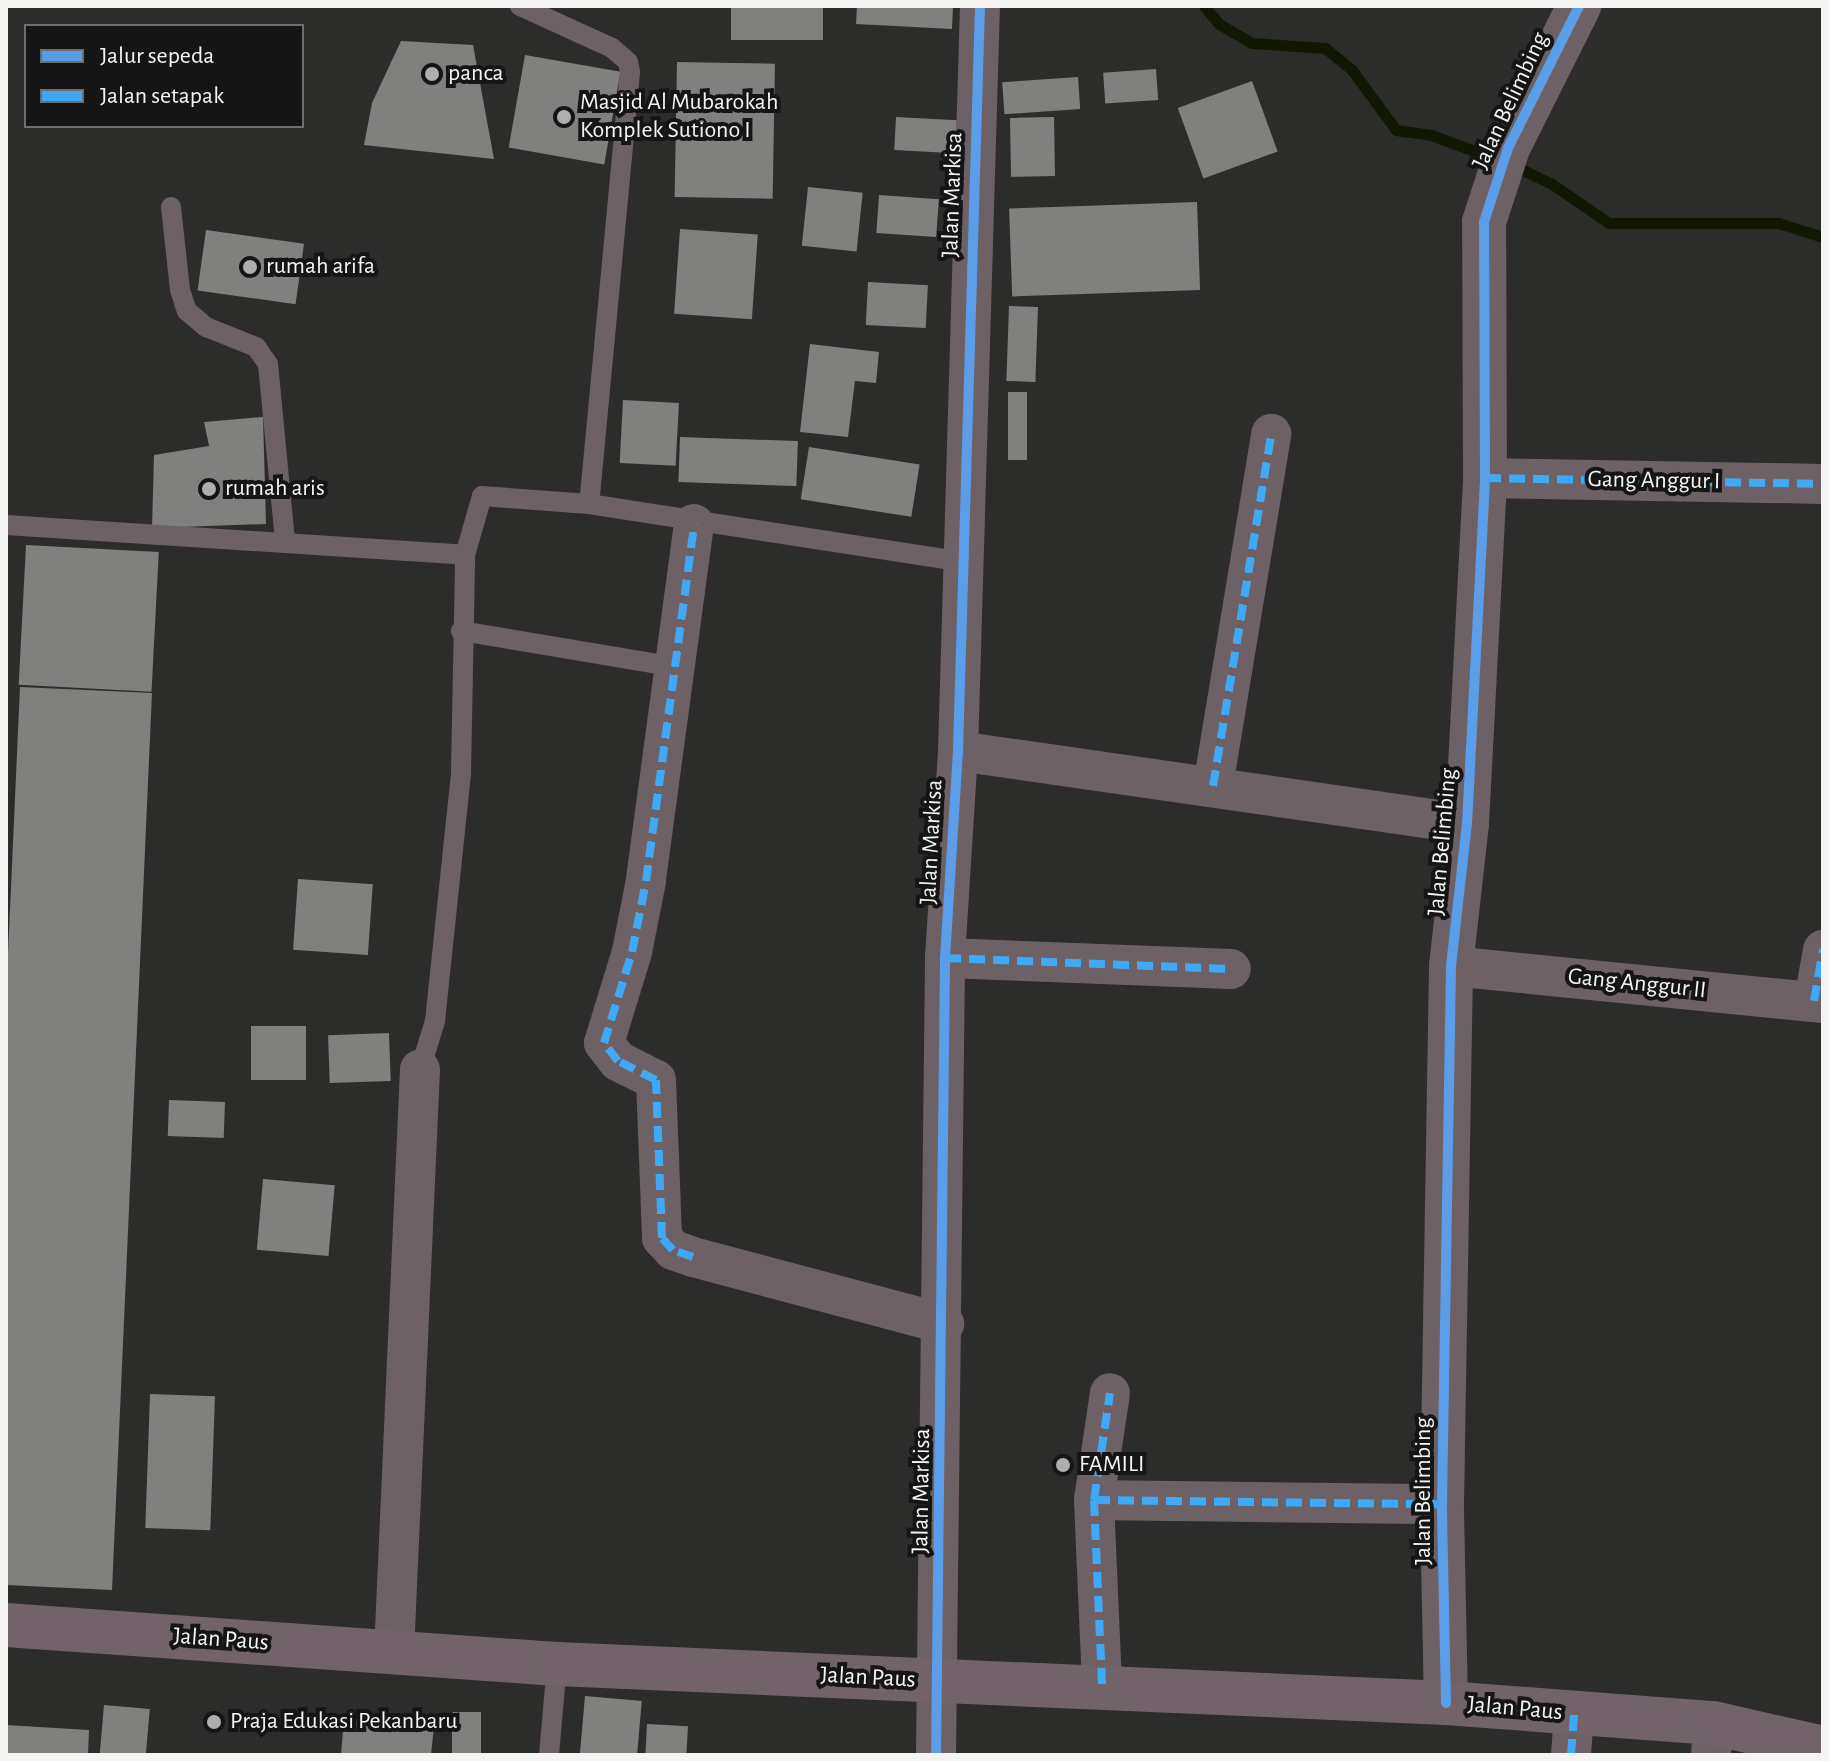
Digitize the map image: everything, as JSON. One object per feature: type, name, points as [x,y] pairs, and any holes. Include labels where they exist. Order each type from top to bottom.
[{"type":"main road","name":"Jalan Paus","points":[[6,1625],[557,1664],[940,1681],[1102,1684],[1446,1703],[1572,1734],[1712,1739],[1823,1748]]},
{"type":"street","name":"Jalan Markisa","points":[[936,1755],[940,1681],[945,958],[958,751],[959,561],[980,6]]},
{"type":"street","name":"Jalan Belimbing","points":[[1446,1703],[1442,1504],[1451,966],[1467,824],[1485,478],[1484,222],[1500,167],[1579,6]]},
{"type":"street","points":[[1213,786],[1271,434]]},
{"type":"street","name":"Gang Anggur I","points":[[1485,478],[1823,484]]},
{"type":"street","points":[[694,524],[640,910],[604,1043],[618,1061],[656,1080],[662,1238],[673,1250],[693,1257],[944,1324]]},
{"type":"street","points":[[958,751],[1467,824]]},
{"type":"street","points":[[1818,1002],[1823,950]]},
{"type":"street","points":[[945,958],[1231,969]]},
{"type":"street","name":"Gang Anggur II","points":[[1451,966],[1818,1002]]},
{"type":"street","points":[[394,1653],[420,1070]]},
{"type":"street","points":[[1102,1684],[1094,1500],[1110,1393]]},
{"type":"street","points":[[1094,1500],[1442,1504]]},
{"type":"lane","points":[[520,6],[612,48],[628,62],[630,72],[589,504]]},
{"type":"lane","points":[[171,207],[180,290],[187,311],[206,327],[256,347],[268,364],[285,542]]},
{"type":"lane","points":[[420,1070],[435,1021],[461,773],[461,631],[465,555],[482,496],[589,504],[694,524],[959,561]]},
{"type":"lane","points":[[6,525],[465,555]]},
{"type":"lane","points":[[461,631],[675,667]]},
{"type":"lane","points":[[549,1755],[557,1664]]},
{"type":"building","points":[[731,6],[823,6],[823,40],[731,40]]},
{"type":"building","points":[[857,6],[953,6],[952,29],[856,24]]},
{"type":"building","name":"panca","points":[[401,41],[473,45],[494,159],[364,145],[372,103]]},
{"type":"building","points":[[525,55],[621,72],[604,164],[509,148]]},
{"type":"building","points":[[677,62],[775,64],[773,199],[675,197]]},
{"type":"building","points":[[1156,69],[1158,100],[1105,104],[1103,73]]},
{"type":"building","points":[[1078,77],[1080,109],[1004,114],[1002,82]]},
{"type":"building","points":[[1252,81],[1278,151],[1203,178],[1178,108]]},
{"type":"building","points":[[896,117],[957,120],[955,153],[894,150]]},
{"type":"building","points":[[1054,117],[1055,176],[1011,177],[1010,118]]},
{"type":"building","points":[[808,187],[863,193],[857,251],[802,246]]},
{"type":"building","points":[[879,195],[939,199],[936,237],[876,233]]},
{"type":"building","points":[[1197,202],[1200,290],[1012,297],[1009,209]]},
{"type":"building","points":[[680,229],[758,234],[752,319],[674,314]]},
{"type":"building","name":"rumah arifa","points":[[206,230],[304,244],[296,304],[198,290]]},
{"type":"building","points":[[868,282],[928,285],[926,328],[866,325]]},
{"type":"building","points":[[1009,306],[1038,307],[1035,382],[1006,381]]},
{"type":"building","points":[[810,344],[879,352],[876,383],[855,381],[848,437],[800,432]]},
{"type":"building","points":[[1008,392],[1027,392],[1027,460],[1008,460]]},
{"type":"building","points":[[623,400],[679,403],[676,466],[620,463]]},
{"type":"building","name":"rumah aris","points":[[263,417],[266,524],[152,528],[154,455],[209,446],[204,422]]},
{"type":"building","points":[[680,437],[798,441],[796,486],[678,482]]},
{"type":"building","points":[[809,447],[920,465],[911,517],[801,499]]},
{"type":"building","points":[[26,545],[159,552],[151,692],[19,685]]},
{"type":"building","points":[[20,687],[152,693],[112,1590],[6,1585],[6,998]]},
{"type":"building","points":[[298,879],[373,884],[368,955],[293,950]]},
{"type":"building","points":[[251,1026],[306,1026],[306,1080],[251,1080]]},
{"type":"building","points":[[389,1033],[391,1081],[330,1083],[328,1035]]},
{"type":"building","points":[[169,1100],[225,1102],[224,1138],[168,1136]]},
{"type":"building","points":[[263,1179],[335,1185],[329,1256],[257,1250]]},
{"type":"building","points":[[150,1394],[215,1396],[210,1530],[145,1528]]},
{"type":"building","points":[[585,1696],[642,1701],[637,1755],[580,1755]]},
{"type":"building","points":[[104,1705],[150,1709],[146,1755],[100,1755]]},
{"type":"building","points":[[452,1712],[481,1712],[481,1755],[452,1755]]},
{"type":"building","points":[[344,1718],[434,1726],[431,1755],[341,1755]]},
{"type":"building","points":[[647,1724],[688,1726],[686,1755],[645,1755]]},
{"type":"building","points":[[6,1725],[89,1730],[88,1755],[6,1755]]},
{"type":"waterway","points":[[1204,6],[1219,24],[1252,43],[1325,48],[1352,70],[1396,130],[1431,135],[1496,159]]},
{"type":"waterway","points":[[1512,165],[1552,184],[1609,223],[1778,223],[1823,237]]},
{"type":"marked path","points":[[1213,786],[1271,434]]},
{"type":"marked path","points":[[1485,478],[1823,484]]},
{"type":"marked path","points":[[693,1257],[673,1250],[662,1238],[656,1080],[618,1061],[604,1043],[632,952],[646,881],[694,524]]},
{"type":"marked path","points":[[1814,1001],[1823,950]]},
{"type":"marked path","points":[[945,958],[1231,969]]},
{"type":"marked path","points":[[1102,1684],[1094,1500],[1110,1393]]},
{"type":"marked path","points":[[1094,1500],[1442,1504]]},
{"type":"marked path","points":[[1571,1755],[1574,1714]]},
{"type":"cycle path","points":[[936,1755],[945,958],[958,751],[980,6]]},
{"type":"cycle path","points":[[1446,1703],[1442,1504],[1451,966],[1467,824],[1485,478],[1484,222],[1508,148],[1579,6]]},
{"type":"place","name":"panca","points":[[432,74]]},
{"type":"place","name":"Masjid Al Mubarokah Komplek Sutiono I","points":[[564,117]]},
{"type":"place","name":"rumah arifa","points":[[250,267]]},
{"type":"place","name":"rumah aris","points":[[209,489]]},
{"type":"place","name":"FAMILI","points":[[1063,1465]]},
{"type":"place","name":"Praja Edukasi Pekanbaru","points":[[214,1722]]}]
